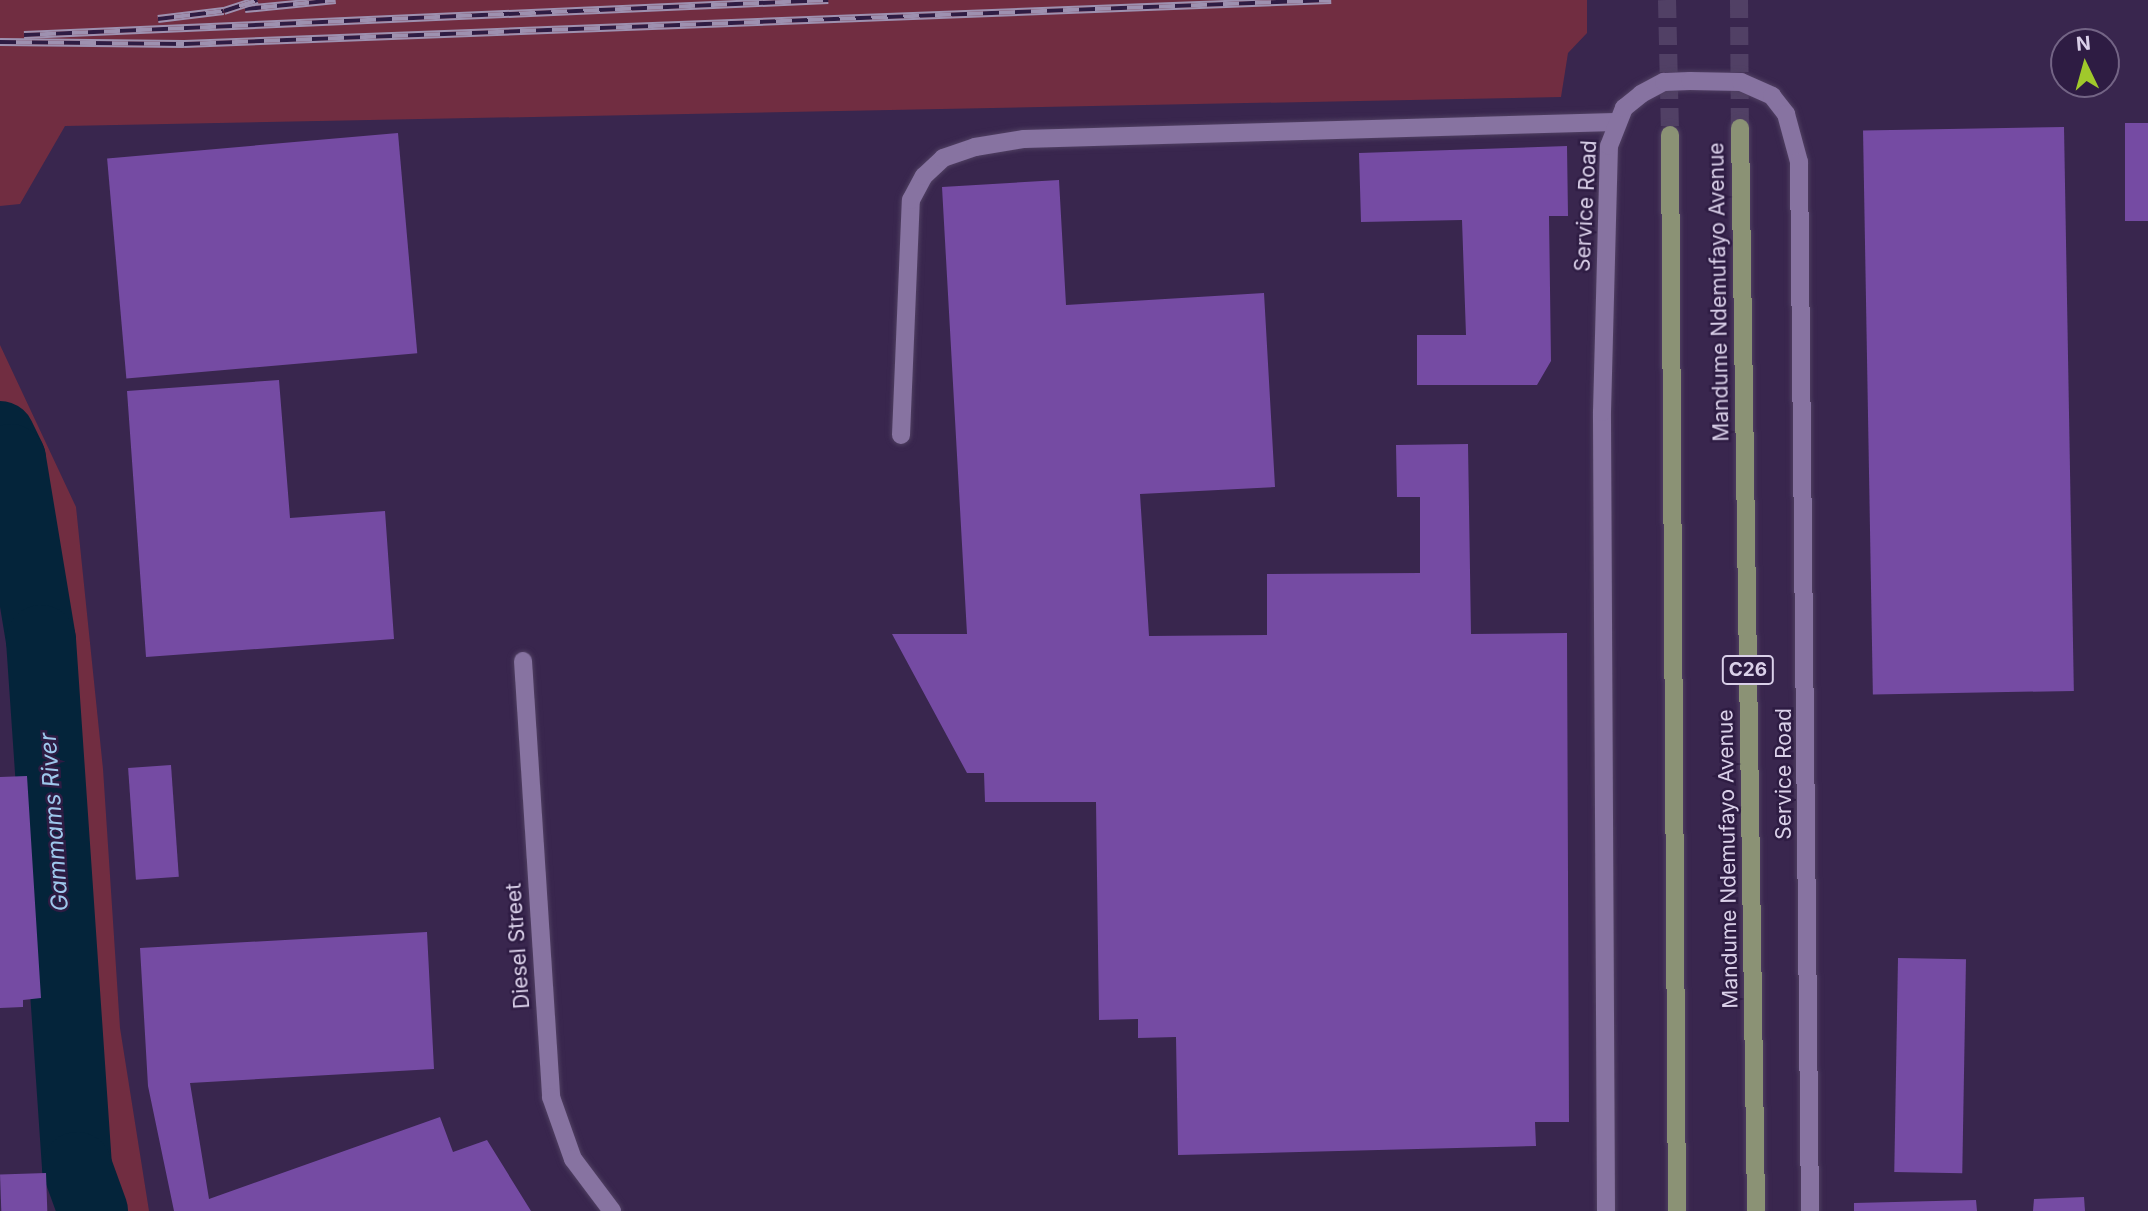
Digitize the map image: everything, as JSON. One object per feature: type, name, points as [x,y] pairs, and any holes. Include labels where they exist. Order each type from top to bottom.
[{"type":"main road","name":"Mandume Ndemufayo Avenue","points":[[1740,128],[1756,1211]]},
{"type":"main road","points":[[1670,135],[1677,1211]]},
{"type":"street","name":"Service Road","points":[[1606,1211],[1602,412],[1609,146],[1615,122],[1641,94],[1664,82],[1741,82],[1772,96],[1786,114],[1799,162],[1810,1211]]},
{"type":"street","points":[[901,435],[911,200],[924,176],[943,159],[975,147],[1024,139],[1615,122]]},
{"type":"street","name":"Diesel Street","points":[[523,662],[551,1097],[573,1159],[612,1211]]},
{"type":"shaded area","points":[[0,0],[1587,0],[1587,33],[1568,53],[1561,97],[65,126],[20,204],[0,206]]},
{"type":"shaded area","points":[[0,345],[76,507],[103,769],[120,1028],[149,1211],[63,1211],[46,1145],[27,744],[0,579]]},
{"type":"building","points":[[2125,123],[2148,123],[2148,221],[2125,221]]},
{"type":"building","points":[[2064,127],[2074,691],[1873,694],[1863,131]]},
{"type":"building","points":[[398,133],[417,353],[126,379],[107,158]]},
{"type":"building","points":[[1567,146],[1568,216],[1549,216],[1551,361],[1537,385],[1417,385],[1417,335],[1466,335],[1462,220],[1361,222],[1359,153]]},
{"type":"building","points":[[1059,180],[1066,305],[1264,293],[1275,487],[1140,494],[1149,636],[1267,635],[1267,574],[1420,573],[1420,497],[1397,497],[1396,445],[1468,444],[1471,634],[1567,633],[1569,1122],[1535,1122],[1536,1146],[1178,1155],[1176,1037],[1138,1038],[1138,1019],[1099,1020],[1096,802],[985,802],[984,773],[967,773],[892,634],[967,634],[942,187]]},
{"type":"building","points":[[279,380],[290,518],[385,511],[394,639],[146,657],[127,391]]},
{"type":"building","points":[[171,765],[179,877],[136,880],[128,768]]},
{"type":"building","points":[[27,776],[41,998],[23,1000],[23,1007],[0,1008],[0,777]]},
{"type":"building","points":[[427,932],[434,1069],[190,1083],[209,1199],[440,1117],[453,1152],[487,1140],[531,1211],[174,1211],[148,1086],[140,948]]},
{"type":"building","points":[[1898,958],[1966,959],[1962,1173],[1894,1172]]},
{"type":"building","points":[[46,1173],[47,1211],[1,1211],[0,1175]]},
{"type":"building","points":[[2084,1197],[2085,1211],[2033,1211],[2034,1199]]},
{"type":"building","points":[[1976,1200],[1977,1211],[1854,1211],[1854,1203]]},
{"type":"waterway","name":"Gammams River","points":[[0,436],[11,459],[41,640],[77,1167],[93,1211]]},
{"type":"tunnel","points":[[1667,0],[1670,135]]},
{"type":"tunnel","points":[[1739,0],[1740,128]]},
{"type":"railway","points":[[158,19],[224,11],[257,0]]},
{"type":"railway","points":[[245,9],[336,0]]},
{"type":"railway","points":[[24,35],[828,0]]},
{"type":"railway","points":[[0,42],[184,44],[1331,0]]}]
